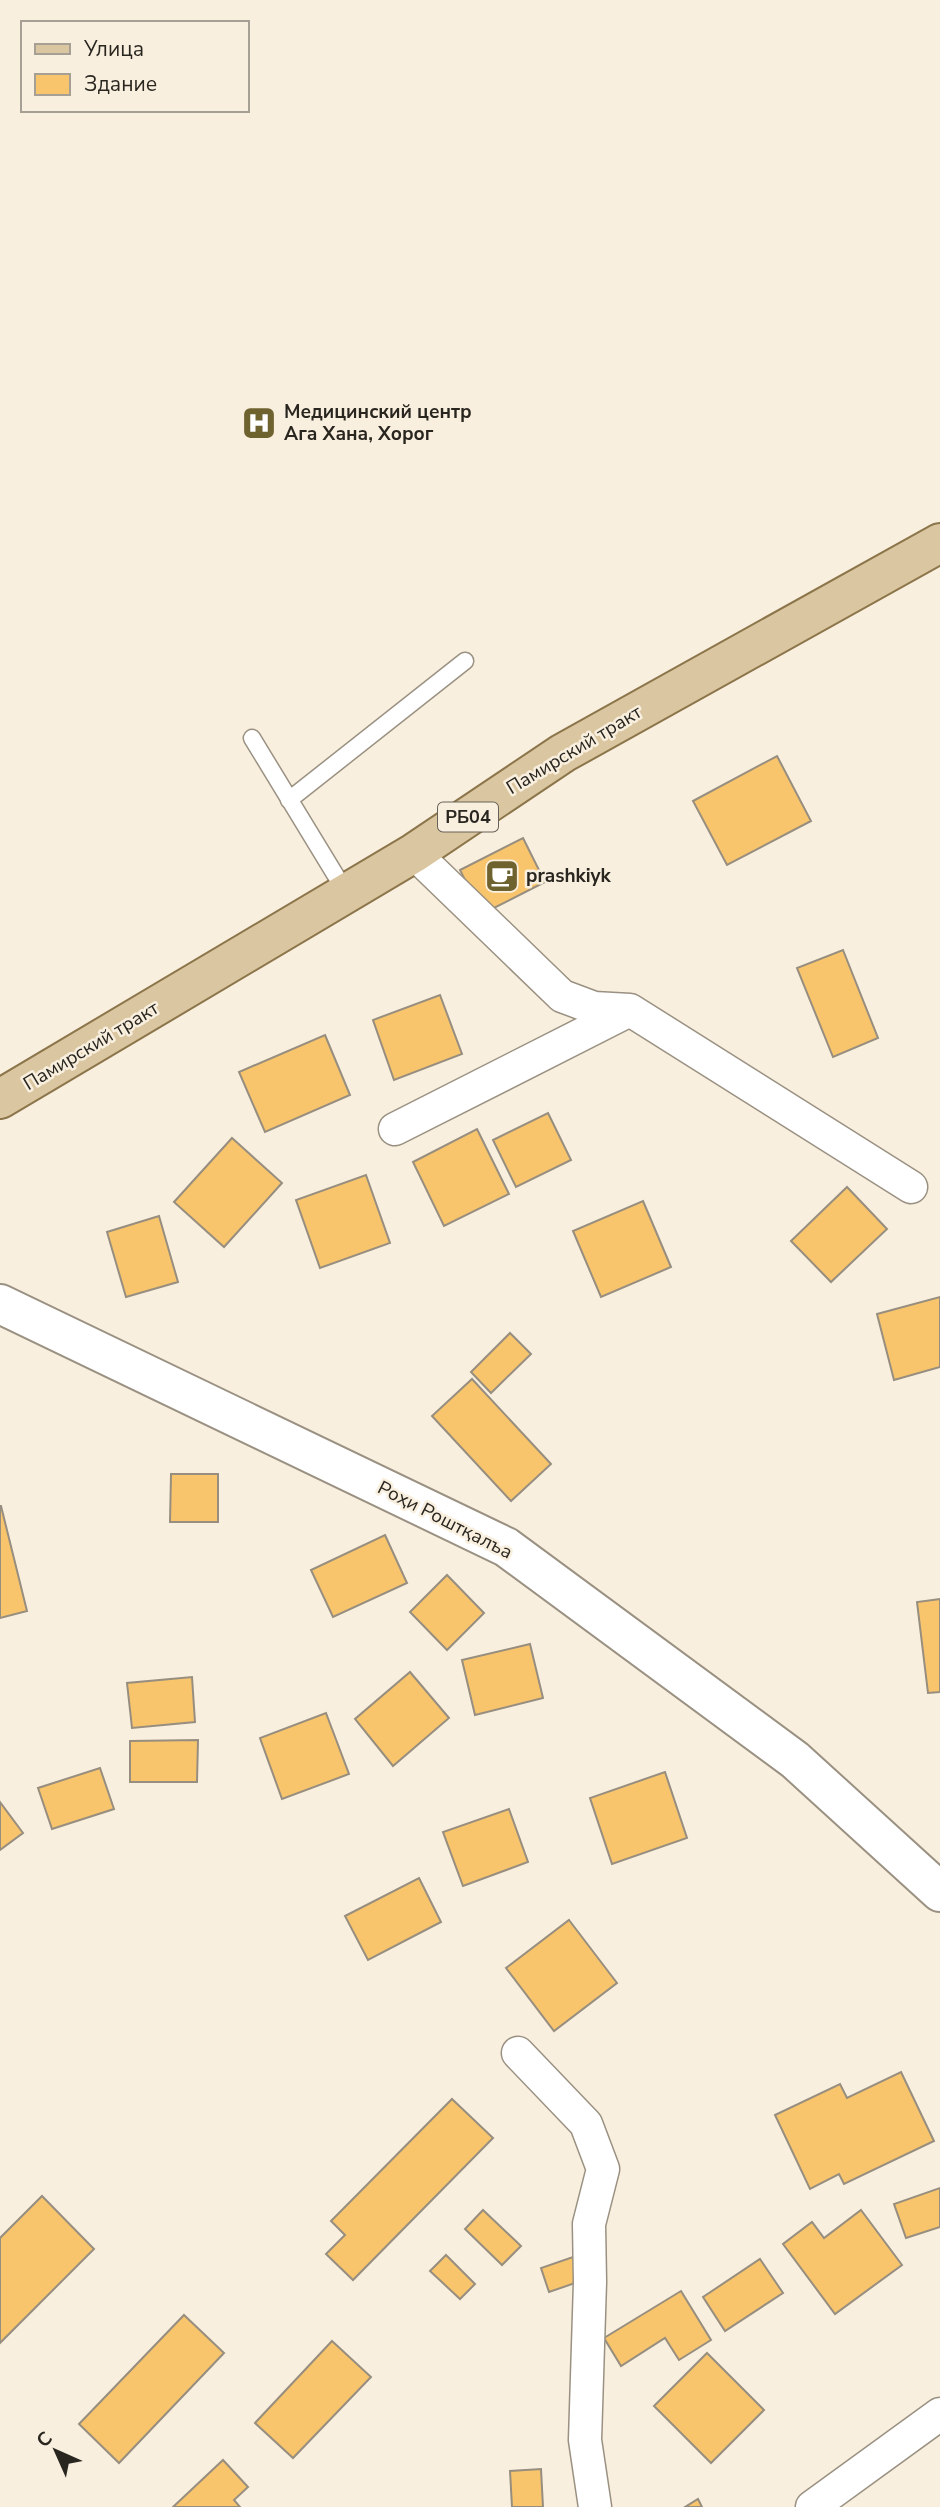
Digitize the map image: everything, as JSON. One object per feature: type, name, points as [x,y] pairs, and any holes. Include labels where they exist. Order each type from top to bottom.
[{"type":"main road","name":"Памирский тракт","points":[[0,1099],[414,853],[563,753],[940,543]]},
{"type":"main road","name":"Роҳи Роштқалъа","points":[[0,1304],[506,1547],[795,1760],[940,1892]]},
{"type":"street","points":[[414,853],[562,996],[594,1008],[630,1010],[911,1187]]},
{"type":"street","points":[[395,1129],[630,1010]]},
{"type":"street","points":[[518,2053],[586,2124],[603,2169],[589,2224],[585,2440],[595,2507]]},
{"type":"street","points":[[812,2507],[940,2414]]},
{"type":"lane","points":[[289,800],[465,661]]},
{"type":"lane","points":[[252,738],[347,894]]},
{"type":"building","points":[[777,756],[811,821],[727,865],[693,801]]},
{"type":"building","name":"prashkiyk","points":[[523,838],[545,882],[482,914],[460,870]]},
{"type":"building","points":[[843,950],[878,1038],[833,1057],[797,968]]},
{"type":"building","points":[[440,995],[462,1054],[394,1080],[373,1020]]},
{"type":"building","points":[[325,1035],[350,1095],[265,1132],[239,1072]]},
{"type":"building","points":[[548,1113],[571,1160],[516,1187],[493,1140]]},
{"type":"building","points":[[477,1129],[509,1194],[444,1226],[413,1162]]},
{"type":"building","points":[[232,1138],[282,1183],[224,1247],[174,1202]]},
{"type":"building","points":[[366,1175],[390,1243],[320,1268],[296,1200]]},
{"type":"building","points":[[847,1187],[887,1229],[831,1282],[791,1241]]},
{"type":"building","points":[[643,1201],[671,1267],[601,1297],[573,1231]]},
{"type":"building","points":[[159,1216],[178,1282],[126,1297],[107,1232]]},
{"type":"building","points":[[940,1297],[940,1367],[894,1380],[877,1314]]},
{"type":"building","points":[[510,1333],[531,1354],[491,1393],[471,1372]]},
{"type":"building","points":[[472,1379],[551,1464],[511,1501],[432,1416]]},
{"type":"building","points":[[171,1474],[218,1474],[218,1522],[170,1522]]},
{"type":"building","points":[[0,1506],[27,1611],[0,1618]]},
{"type":"building","points":[[385,1535],[407,1583],[333,1617],[311,1570]]},
{"type":"building","points":[[447,1575],[484,1613],[447,1650],[410,1612]]},
{"type":"building","points":[[940,1599],[940,1692],[928,1693],[917,1602]]},
{"type":"building","points":[[530,1644],[543,1698],[475,1715],[462,1660]]},
{"type":"building","points":[[410,1672],[449,1718],[393,1766],[355,1719]]},
{"type":"building","points":[[192,1677],[195,1722],[132,1728],[127,1683]]},
{"type":"building","points":[[326,1713],[349,1774],[282,1799],[260,1738]]},
{"type":"building","points":[[198,1740],[197,1782],[130,1782],[130,1741]]},
{"type":"building","points":[[100,1768],[114,1809],[52,1829],[38,1788]]},
{"type":"building","points":[[665,1772],[687,1838],[612,1864],[590,1798]]},
{"type":"building","points":[[0,1802],[23,1833],[0,1850]]},
{"type":"building","points":[[509,1809],[528,1862],[463,1886],[443,1832]]},
{"type":"building","points":[[419,1878],[441,1922],[368,1960],[345,1916]]},
{"type":"building","points":[[569,1920],[617,1983],[554,2031],[506,1968]]},
{"type":"building","points":[[901,2072],[934,2141],[844,2184],[839,2174],[810,2189],[775,2115],[840,2084],[847,2098]]},
{"type":"building","points":[[452,2099],[493,2138],[353,2280],[326,2254],[345,2235],[331,2221]]},
{"type":"building","points":[[940,2188],[940,2227],[906,2238],[894,2204]]},
{"type":"building","points":[[42,2196],[94,2249],[0,2343],[0,2238]]},
{"type":"building","points":[[483,2210],[521,2246],[502,2265],[465,2229]]},
{"type":"building","points":[[861,2210],[902,2265],[835,2314],[783,2244],[812,2222],[824,2238]]},
{"type":"building","points":[[446,2255],[475,2284],[460,2299],[430,2271]]},
{"type":"building","points":[[573,2257],[581,2281],[549,2292],[541,2268]]},
{"type":"building","points":[[760,2259],[783,2293],[725,2331],[703,2297]]},
{"type":"building","points":[[681,2291],[711,2340],[679,2360],[665,2338],[621,2366],[604,2338]]},
{"type":"building","points":[[184,2315],[224,2353],[119,2463],[79,2424]]},
{"type":"building","points":[[332,2341],[371,2377],[293,2458],[255,2423]]},
{"type":"building","points":[[707,2353],[764,2410],[711,2463],[654,2406]]},
{"type":"building","points":[[223,2460],[248,2487],[234,2500],[240,2507],[173,2507]]},
{"type":"building","points":[[541,2469],[543,2507],[512,2507],[510,2471]]},
{"type":"building","points":[[698,2499],[702,2507],[685,2507]]},
{"type":"place","name":"Медицинский центр Ага Хана, Хорог","points":[[259,423]]},
{"type":"place","name":"prashkiyk","points":[[502,876]]}]
